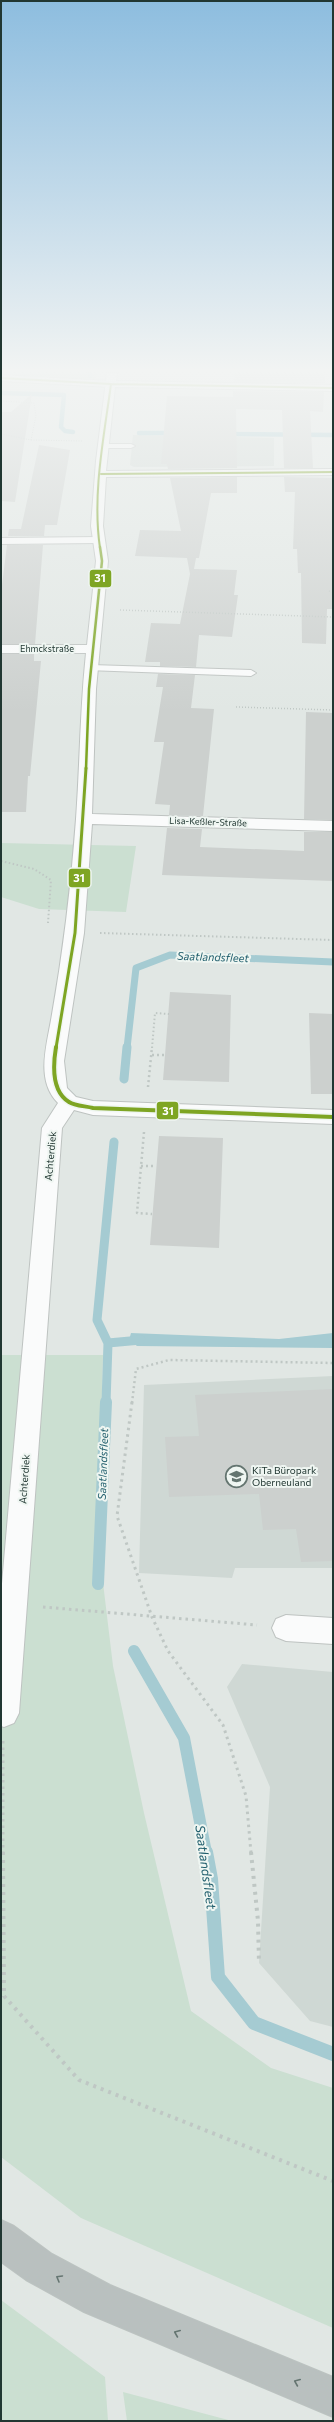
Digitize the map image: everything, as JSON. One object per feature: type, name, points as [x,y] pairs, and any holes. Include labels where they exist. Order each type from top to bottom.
[{"type":"highway","points":[[1,2239],[39,2267],[96,2299],[333,2397]]},
{"type":"street","points":[[100,486],[97,526],[102,561],[92,649],[84,818],[74,933],[54,1061],[57,1090],[69,1102],[93,1108],[333,1117]]},
{"type":"street","name":"Ehmckstraße","points":[[1,649],[92,649]]},
{"type":"street","name":"Lisa-Keßler-Straße","points":[[84,818],[333,826]]},
{"type":"street","name":"Achterdiek","points":[[4,1713],[52,1128],[69,1102]]},
{"type":"street","points":[[286,1628],[333,1631]]},
{"type":"lane","points":[[1,541],[99,540]]},
{"type":"lane","points":[[91,668],[251,674]]},
{"type":"path","points":[[97,609],[333,617]]},
{"type":"path","points":[[236,707],[333,710]]},
{"type":"path","points":[[1,861],[34,869],[51,880],[47,922],[50,932],[333,940]]},
{"type":"path","points":[[152,1055],[165,1055]]},
{"type":"path","points":[[141,1166],[156,1166]]},
{"type":"path","points":[[259,1963],[258,1921],[246,1796],[223,1725],[168,1651],[152,1617],[117,1516],[136,1369],[169,1360],[333,1363]]},
{"type":"path","points":[[14,1605],[286,1628]]},
{"type":"path","points":[[4,1713],[4,1996],[79,2080],[333,2181]]},
{"type":"shaded area","name":"KiTa Büropark Oberneuland","points":[[333,1376],[333,1568],[235,1568],[232,1578],[139,1573],[144,1385]]},
{"type":"shaded area","points":[[242,1664],[333,1672],[333,2027],[310,2021],[259,1963],[270,1787],[227,1687]]},
{"type":"green space","points":[[1,843],[136,846],[126,912],[39,909],[1,897]]},
{"type":"green space","points":[[1,1355],[103,1355],[98,1541],[113,1666],[144,1813],[191,2011],[271,2068],[333,2088],[333,2328],[81,2218],[1,2157]]},
{"type":"green space","points":[[1,2300],[105,2377],[108,2421],[1,2421]]},
{"type":"green space","points":[[123,2392],[232,2421],[127,2421]]},
{"type":"water","points":[[131,1333],[279,1339],[333,1333],[333,1348],[137,1346],[129,1340]]},
{"type":"building","points":[[1,486],[18,486],[15,502],[1,501]]},
{"type":"building","points":[[30,486],[64,486],[57,525],[45,525],[44,536],[8,536],[9,529],[21,529]]},
{"type":"building","points":[[172,486],[237,486],[237,493],[211,493],[199,558],[196,558],[194,569],[237,570],[234,595],[238,595],[232,637],[199,635],[196,667],[160,666],[160,662],[145,662],[151,623],[180,624],[190,574],[187,558],[135,556],[140,530],[181,531]]},
{"type":"building","points":[[285,486],[333,486],[333,609],[327,609],[326,644],[302,643],[301,573],[298,573],[297,549],[293,549],[295,492],[285,492]]},
{"type":"building","points":[[7,545],[43,545],[35,644],[1,644],[1,593]]},
{"type":"building","points":[[1,654],[34,654],[34,661],[41,661],[30,776],[28,776],[26,812],[1,812]]},
{"type":"building","points":[[158,674],[195,675],[191,708],[214,709],[203,816],[169,815],[170,805],[155,804],[164,742],[154,742],[163,687],[156,687]]},
{"type":"building","points":[[306,712],[333,713],[333,820],[304,819]]},
{"type":"building","points":[[167,828],[202,829],[200,847],[304,851],[304,832],[333,832],[333,881],[162,875]]},
{"type":"building","points":[[170,992],[231,995],[229,1082],[163,1080]]},
{"type":"building","points":[[309,1013],[333,1014],[333,1094],[311,1094]]},
{"type":"building","points":[[159,1136],[223,1138],[219,1248],[150,1245]]},
{"type":"building","points":[[333,1389],[333,1561],[301,1562],[296,1529],[263,1530],[259,1494],[169,1497],[165,1437],[199,1436],[195,1395]]},
{"type":"waterway","name":"Saatlandsfleet","points":[[127,1048],[136,968],[170,955],[333,962]]},
{"type":"waterway","name":"Saatlandsfleet","points":[[124,1079],[127,1047]]},
{"type":"waterway","name":"Saatlandsfleet","points":[[108,1343],[97,1320],[114,1142]]},
{"type":"waterway","name":"Saatlandsfleet","points":[[108,1343],[141,1340]]},
{"type":"waterway","name":"Saatlandsfleet","points":[[106,1403],[108,1343]]},
{"type":"waterway","name":"Saatlandsfleet","points":[[98,1584],[106,1402]]},
{"type":"waterway","name":"Saatlandsfleet","points":[[134,1651],[184,1738],[206,1853]]},
{"type":"waterway","name":"Saatlandsfleet","points":[[206,1852],[211,1879],[218,1977],[254,2023],[333,2054]]},
{"type":"transit line","name":"31","points":[[99,486],[97,526],[102,561],[89,689],[84,819],[75,933],[54,1061],[57,1090],[69,1102],[93,1108],[333,1117]]},
{"type":"place","name":"KiTa Büropark Oberneuland","points":[[237,1476]]}]
